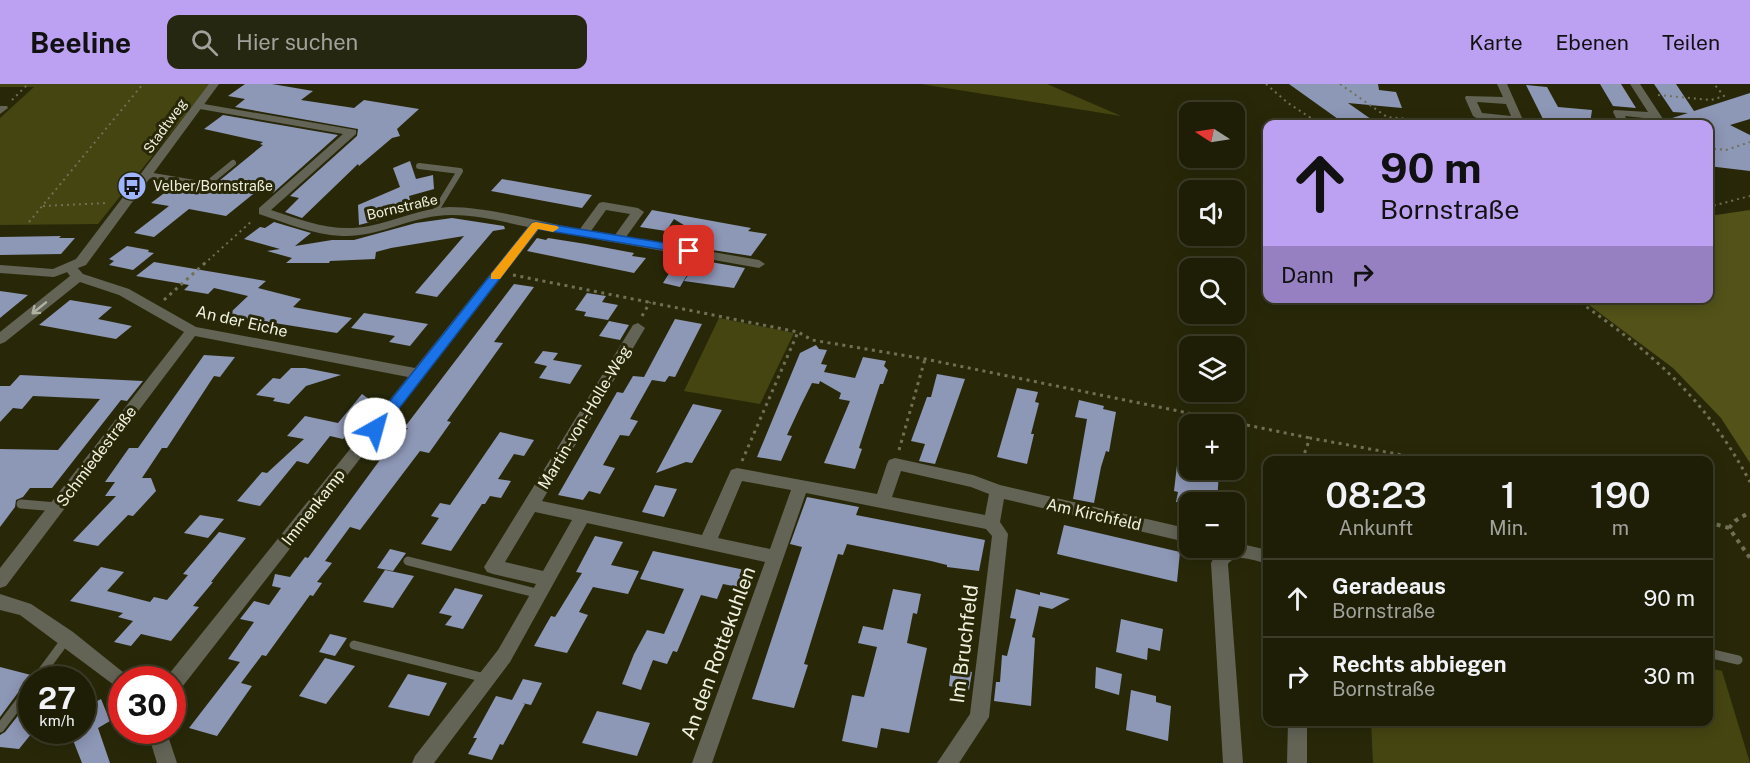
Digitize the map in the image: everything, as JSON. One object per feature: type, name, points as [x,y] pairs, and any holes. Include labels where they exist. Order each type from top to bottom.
[{"type":"street","name":"Stadtweg","points":[[0,339],[74,272],[214,84]]},
{"type":"street","points":[[1502,84],[1509,101]]},
{"type":"street","points":[[1638,89],[1659,120]]},
{"type":"street","points":[[198,106],[351,132],[263,211]]},
{"type":"street","points":[[1622,120],[1618,112],[1659,120]]},
{"type":"street","points":[[582,234],[603,206],[638,212],[619,238]]},
{"type":"street","name":"Bornstraße","points":[[263,211],[334,232],[354,233],[435,212],[472,214],[759,264]]},
{"type":"street","points":[[499,272],[536,225]]},
{"type":"street","name":"An der Eiche","points":[[0,269],[54,273],[74,272],[124,292],[192,331],[418,374]]},
{"type":"street","name":"Immenkamp","points":[[186,667],[499,272]]},
{"type":"street","name":"Martin-von-Holle-Weg","points":[[544,587],[493,567],[638,328]]},
{"type":"street","name":"Schmiedestraße","points":[[0,581],[192,331]]},
{"type":"street","points":[[884,502],[895,464]]},
{"type":"street","name":"Am Kirchfeld","points":[[895,464],[973,481],[998,491],[1179,533]]},
{"type":"street","points":[[707,543],[737,474],[991,523],[998,491]]},
{"type":"street","points":[[422,763],[504,656],[583,516],[776,557],[801,486]]},
{"type":"street","name":"Martin-von-Holle-Weg","points":[[531,505],[583,516]]},
{"type":"street","name":"Im Bruchfeld","points":[[946,763],[979,717],[999,534],[991,523]]},
{"type":"street","points":[[1245,552],[1263,556]]},
{"type":"street","name":"An den Rottekuhlen","points":[[702,763],[776,557]]},
{"type":"street","points":[[1219,558],[1233,763]]},
{"type":"street","points":[[0,602],[25,609],[67,638],[108,672]]},
{"type":"street","points":[[1297,763],[1298,726]]},
{"type":"street","points":[[161,744],[167,763]]},
{"type":"lane","points":[[147,175],[206,185],[233,163]]},
{"type":"lane","points":[[419,166],[460,171],[435,212]]},
{"type":"lane","points":[[21,504],[58,507]]},
{"type":"lane","points":[[408,561],[544,587]]},
{"type":"lane","points":[[46,666],[67,638]]},
{"type":"lane","points":[[354,645],[486,679]]},
{"type":"lane","points":[[1713,654],[1738,660]]},
{"type":"lane","points":[[0,728],[18,704]]},
{"type":"path","points":[[2,109],[28,84]]},
{"type":"path","points":[[29,222],[143,84]]},
{"type":"path","points":[[1266,84],[1288,103],[1314,120]]},
{"type":"path","points":[[1340,84],[1387,117],[1413,120]]},
{"type":"path","points":[[1638,89],[1711,100],[1724,96],[1714,84]]},
{"type":"path","points":[[1713,149],[1726,150],[1750,142]]},
{"type":"path","points":[[1713,206],[1750,196]]},
{"type":"path","points":[[43,206],[127,202]]},
{"type":"path","points":[[155,308],[263,211]]},
{"type":"path","points":[[499,272],[798,332],[812,340],[925,359],[1408,456]]},
{"type":"path","points":[[1581,303],[1629,336],[1668,370],[1694,397],[1724,436],[1750,482]]},
{"type":"path","points":[[737,474],[798,332]]},
{"type":"path","points":[[895,464],[925,359]]},
{"type":"path","points":[[1303,456],[1310,438]]},
{"type":"path","points":[[1729,528],[1735,521],[1750,512]]},
{"type":"path","points":[[1713,523],[1729,528],[1750,558]]},
{"type":"shaded area","points":[[0,84],[210,84],[98,224],[0,225],[0,118],[34,87],[0,87]]},
{"type":"shaded area","points":[[921,84],[1047,84],[1121,116]]},
{"type":"shaded area","points":[[1750,210],[1750,463],[1721,418],[1673,368],[1586,303],[1713,303],[1713,215]]},
{"type":"shaded area","points":[[719,318],[794,333],[760,404],[684,391]]},
{"type":"shaded area","points":[[1713,669],[1722,671],[1750,763],[1373,763],[1371,726],[1713,726]]},
{"type":"building","points":[[245,84],[272,84],[313,91],[301,100],[354,108],[364,100],[419,109],[397,129],[400,136],[392,138],[359,166],[358,164],[302,218],[285,212],[299,198],[290,196],[357,136],[358,129],[235,107],[245,99],[228,96]]},
{"type":"building","points":[[1289,84],[1378,84],[1379,90],[1396,92],[1402,108],[1348,103],[1372,120],[1339,120]]},
{"type":"building","points":[[1600,84],[1621,84],[1636,108],[1613,106]]},
{"type":"building","points":[[1654,84],[1676,84],[1694,111],[1750,93],[1750,119],[1730,125],[1750,135],[1750,171],[1713,167],[1713,120],[1666,120],[1688,113],[1673,112]]},
{"type":"building","points":[[1526,85],[1547,87],[1558,107],[1592,110],[1591,120],[1543,119]]},
{"type":"building","points":[[223,115],[338,135],[273,193],[258,190],[226,216],[189,209],[154,237],[134,233],[169,206],[151,203],[175,185],[208,190],[263,145],[260,144],[263,142],[204,129]]},
{"type":"building","points":[[410,161],[416,179],[433,175],[434,189],[409,196],[413,211],[359,225],[358,205],[400,187],[393,168]]},
{"type":"building","points":[[502,179],[592,195],[582,208],[491,191]]},
{"type":"building","points":[[652,210],[751,228],[748,231],[767,234],[751,256],[706,249],[713,237],[700,235],[674,219],[666,231],[640,227]]},
{"type":"building","points":[[452,218],[504,226],[505,229],[493,231],[437,297],[415,293],[464,236],[391,248],[376,252],[375,259],[330,261],[329,263],[286,263],[292,258],[267,251],[280,249],[244,239],[260,227],[265,228],[274,222],[311,233],[295,246],[332,240],[354,240],[416,223]]},
{"type":"building","points":[[61,236],[59,238],[75,238],[61,254],[0,255],[0,237]]},
{"type":"building","points":[[537,238],[586,244],[634,253],[632,256],[646,258],[634,273],[527,251]]},
{"type":"building","points":[[127,246],[154,253],[133,270],[109,265],[114,261],[109,259]]},
{"type":"building","points":[[699,260],[745,268],[734,288],[684,281]]},
{"type":"building","points":[[154,262],[266,281],[258,288],[301,299],[293,307],[352,318],[337,333],[249,319],[230,313],[248,296],[214,288],[208,294],[184,290],[189,285],[136,276]]},
{"type":"building","points":[[673,267],[690,270],[680,287],[663,283]]},
{"type":"building","points":[[514,284],[534,287],[494,342],[503,343],[447,421],[451,422],[429,453],[420,451],[360,530],[350,527],[325,561],[332,563],[317,582],[322,583],[313,596],[310,595],[266,656],[262,655],[241,683],[252,686],[217,736],[189,728],[240,662],[228,659],[254,622],[240,619],[254,601],[269,605],[281,588],[272,586],[275,574],[290,577],[305,557],[308,558],[385,453],[389,454],[408,428],[404,428]]},
{"type":"building","points":[[0,291],[28,295],[0,318]]},
{"type":"building","points":[[587,293],[606,296],[602,302],[618,305],[608,320],[584,316],[586,312],[575,310]]},
{"type":"building","points":[[70,300],[112,307],[98,319],[132,326],[116,339],[39,325]]},
{"type":"building","points":[[364,313],[428,324],[410,346],[389,342],[395,336],[351,328]]},
{"type":"building","points":[[675,319],[702,324],[675,377],[669,376],[665,382],[652,380],[630,419],[638,421],[629,436],[620,435],[603,465],[615,468],[600,494],[589,491],[583,500],[558,495],[617,392],[623,393],[633,376],[644,377]]},
{"type":"building","points":[[609,321],[629,325],[620,340],[599,336]]},
{"type":"building","points":[[816,345],[819,349],[827,350],[821,364],[827,365],[824,372],[855,378],[863,357],[886,361],[884,366],[888,370],[883,384],[880,384],[859,448],[862,449],[855,469],[824,463],[850,401],[839,399],[841,393],[820,381],[819,384],[812,383],[801,405],[787,435],[792,436],[781,461],[757,457],[800,353]]},
{"type":"building","points":[[543,351],[558,353],[553,360],[582,365],[570,384],[539,378],[547,366],[534,363]]},
{"type":"building","points":[[204,355],[235,357],[220,377],[214,376],[167,448],[162,448],[142,478],[151,478],[156,491],[133,516],[128,515],[98,546],[73,541],[116,496],[105,496],[115,482],[105,482],[129,448],[138,448]]},
{"type":"building","points":[[291,368],[305,368],[341,375],[306,386],[289,404],[273,401],[275,398],[256,395],[273,378],[280,379]]},
{"type":"building","points":[[937,374],[965,379],[935,464],[919,461],[925,444],[911,441],[927,397],[931,397]]},
{"type":"building","points":[[20,375],[143,381],[127,401],[121,400],[52,488],[30,488],[23,497],[16,500],[15,507],[0,527],[0,449],[58,450],[100,399],[33,396],[22,409],[13,408],[0,422],[0,386],[10,386]]},
{"type":"building","points":[[1017,388],[1038,392],[1035,402],[1039,403],[1031,434],[1034,434],[1027,464],[997,457]]},
{"type":"building","points":[[362,394],[373,402],[343,439],[330,436],[308,464],[297,461],[260,506],[237,501],[262,472],[267,473],[304,439],[287,436],[305,416],[338,423]]},
{"type":"building","points":[[1079,400],[1104,406],[1103,409],[1116,412],[1109,452],[1106,451],[1101,467],[1094,503],[1073,499],[1087,419],[1075,417]]},
{"type":"building","points":[[693,404],[722,410],[692,463],[686,462],[656,473]]},
{"type":"building","points":[[500,432],[534,440],[524,456],[514,454],[498,479],[511,481],[501,498],[490,496],[485,504],[482,504],[451,551],[421,544],[439,518],[431,516],[440,503],[450,505]]},
{"type":"building","points":[[1179,448],[1179,480],[1218,480],[1218,492],[1179,492],[1179,502],[1176,502],[1178,492],[1174,491]]},
{"type":"building","points":[[655,485],[677,489],[664,517],[642,512]]},
{"type":"building","points":[[807,497],[859,507],[856,515],[985,540],[979,571],[947,567],[947,565],[931,561],[847,544],[843,555],[838,554],[804,664],[808,665],[794,708],[752,699],[802,547],[790,544]]},
{"type":"building","points":[[200,515],[224,519],[208,538],[184,533]]},
{"type":"building","points":[[1064,525],[1179,552],[1177,582],[1057,554]]},
{"type":"building","points":[[219,532],[246,538],[193,606],[199,607],[171,641],[141,634],[131,646],[114,642],[133,621],[118,617],[123,613],[70,601],[101,567],[124,572],[107,591],[150,602],[154,597],[167,600],[188,575],[183,574]]},
{"type":"building","points":[[595,536],[623,542],[611,565],[639,571],[628,594],[593,587],[579,612],[588,615],[567,653],[534,646],[551,616],[555,617],[582,573],[576,572]]},
{"type":"building","points":[[390,549],[406,553],[393,571],[377,568]]},
{"type":"building","points":[[653,551],[745,570],[738,587],[723,584],[717,599],[701,595],[677,652],[673,651],[667,664],[653,660],[641,690],[622,684],[634,654],[647,630],[664,634],[684,589],[640,579]]},
{"type":"building","points":[[385,570],[414,576],[393,608],[363,602]]},
{"type":"building","points":[[455,588],[483,595],[463,629],[445,625],[452,616],[439,613]]},
{"type":"building","points":[[893,589],[921,594],[917,614],[913,613],[907,643],[927,648],[909,733],[881,728],[877,748],[842,741],[852,695],[864,697],[877,647],[858,643],[863,626],[883,630]]},
{"type":"building","points":[[1016,589],[1070,599],[1052,609],[1039,606],[1032,637],[1035,638],[1031,706],[994,701],[996,682],[1000,682],[1002,655],[1007,656],[1016,619],[1010,618]]},
{"type":"building","points":[[1121,619],[1163,629],[1160,651],[1148,648],[1147,660],[1116,652]]},
{"type":"building","points":[[330,634],[347,638],[335,656],[319,652]]},
{"type":"building","points":[[325,658],[355,666],[326,704],[299,696]]},
{"type":"building","points":[[0,667],[18,672],[18,693],[0,717]]},
{"type":"building","points":[[1096,667],[1122,674],[1119,695],[1095,688]]},
{"type":"building","points":[[951,668],[972,672],[969,690],[949,686]]},
{"type":"building","points":[[408,674],[447,683],[429,716],[388,707]]},
{"type":"building","points":[[523,679],[542,683],[531,705],[522,703],[525,704],[503,745],[500,744],[492,760],[468,754],[477,738],[473,738],[496,696],[512,700]]},
{"type":"building","points":[[1131,690],[1156,696],[1156,702],[1171,706],[1168,741],[1126,730]]},
{"type":"building","points":[[101,699],[108,716],[108,722],[98,728],[110,763],[82,763],[75,744],[96,744],[96,702]]},
{"type":"building","points":[[597,711],[650,723],[637,756],[582,743]]},
{"type":"building","points":[[18,716],[18,744],[23,744],[19,749],[0,747],[0,735]]},
{"type":"slow traffic","points":[[495,277],[536,225],[553,228]]},
{"type":"place","name":"Velber/Bornstraße","points":[[132,186]]},
{"type":"route","points":[[375,429],[536,225],[689,251]]}]
